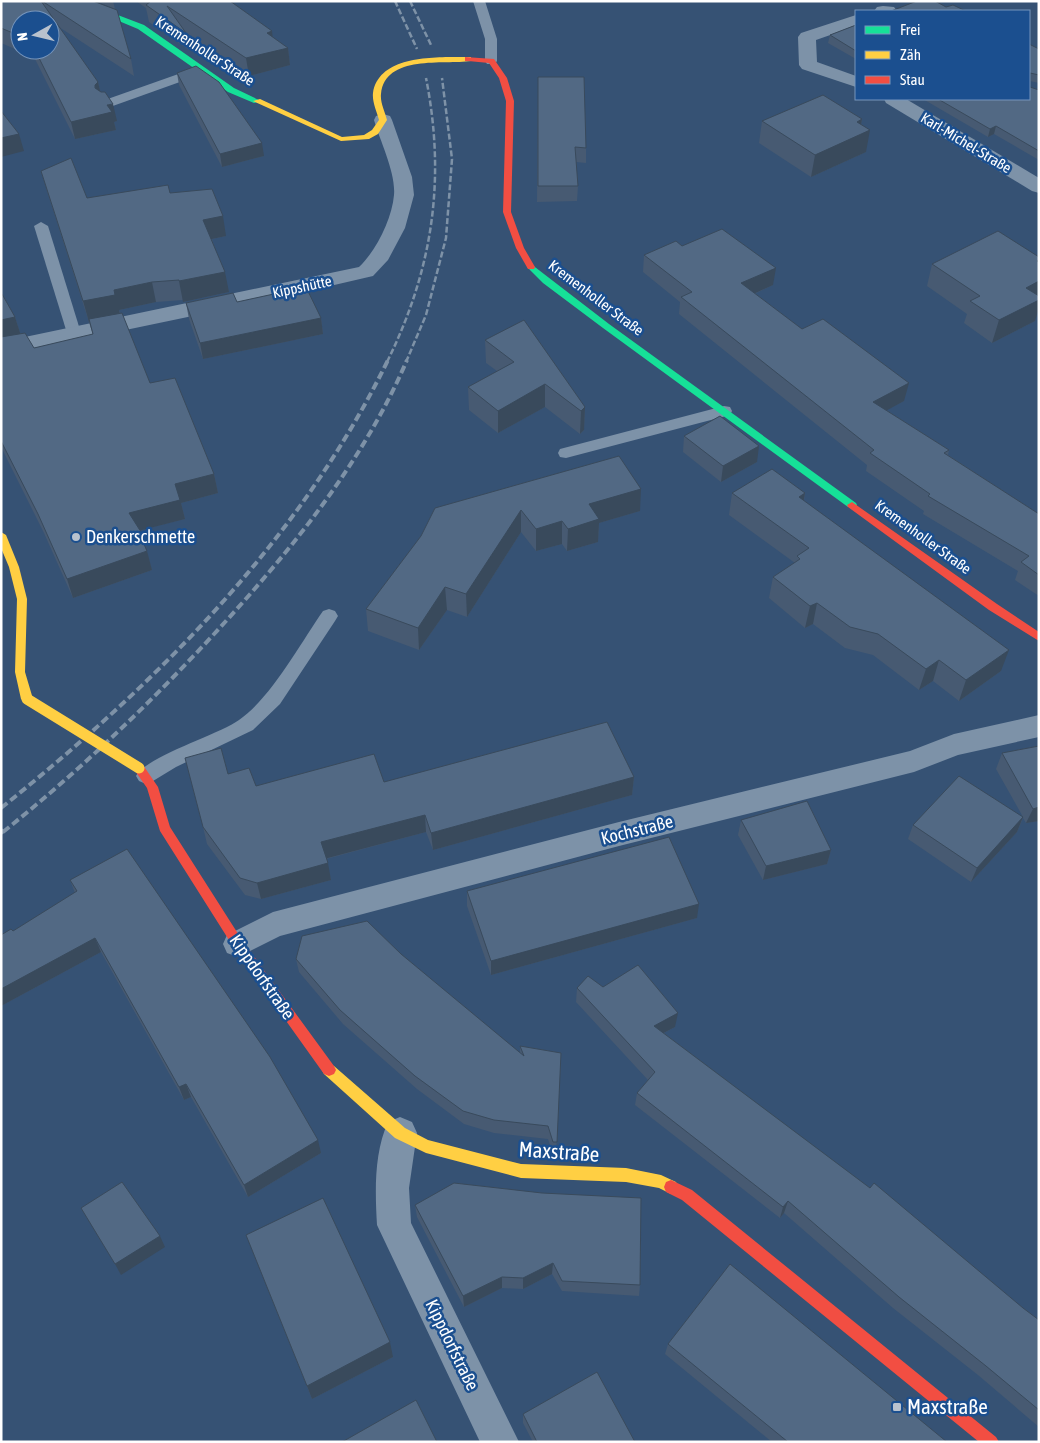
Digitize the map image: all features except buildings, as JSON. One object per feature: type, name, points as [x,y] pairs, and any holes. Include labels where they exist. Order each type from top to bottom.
[{"type":"street","name":"Kremenholler Straße","points":[[74,1],[142,27],[232,90],[341,139],[361,140],[376,133],[383,120]]},
{"type":"street","points":[[855,20],[807,37],[808,66],[855,82]]},
{"type":"street","points":[[383,120],[377,93],[384,74],[394,67],[408,63],[453,59],[491,61]]},
{"type":"street","name":"Kremenholler Straße","points":[[491,61],[503,78],[510,101],[507,212],[520,248],[532,268],[572,302],[993,607],[1039,637]]},
{"type":"street","name":"Karl-Michel-Straße","points":[[894,100],[1039,187]]},
{"type":"street","name":"Kippshütte","points":[[1,349],[274,293],[366,272],[378,260],[396,228],[404,195],[402,177],[383,120]]},
{"type":"street","points":[[1,535],[14,566],[22,600],[20,672],[27,699],[142,772]]},
{"type":"street","name":"Kochstraße","points":[[238,944],[273,925],[620,834],[914,761],[954,746],[1039,726]]},
{"type":"street","name":"Kippdorfstraße","points":[[142,772],[152,787],[164,828],[238,944],[332,1074],[400,1133],[392,1188],[394,1225],[500,1442]]},
{"type":"street","name":"Maxstraße","points":[[400,1133],[426,1146],[513,1169],[626,1175],[661,1182],[687,1195],[991,1442]]},
{"type":"lane","points":[[479,1],[491,39],[491,61]]},
{"type":"lane","points":[[106,104],[203,70]]},
{"type":"lane","points":[[41,226],[74,333]]},
{"type":"lane","points":[[566,453],[724,411]]},
{"type":"lane","points":[[142,772],[170,762],[246,725],[273,699],[329,616]]},
{"type":"railway","points":[[395,1],[417,49]]},
{"type":"railway","points":[[410,1],[432,47]]},
{"type":"railway","points":[[387,361],[403,327],[415,293],[425,258],[431,223],[435,188],[435,152],[426,78]]},
{"type":"railway","points":[[406,362],[426,315],[446,238],[452,159],[442,78]]},
{"type":"railway","points":[[3,832],[62,783],[119,731],[200,649],[278,561],[350,465],[371,431],[407,360]]},
{"type":"railway","points":[[1,808],[115,711],[169,659],[220,605],[268,549],[312,489],[352,426],[387,361]]},
{"type":"railway","points":[[1,833],[4,830]]},
{"type":"traffic: fast","points":[[74,1],[141,27],[231,90],[257,101]]},
{"type":"traffic: fast","points":[[531,267],[546,281],[606,326],[852,505]]},
{"type":"traffic: slow","points":[[257,101],[341,139],[366,137],[375,132],[383,120],[377,93],[381,81],[389,72],[414,62],[468,59]]},
{"type":"traffic: slow","points":[[1,535],[14,567],[22,599],[20,672],[27,699]]},
{"type":"traffic: slow","points":[[27,699],[139,768]]},
{"type":"traffic: slow","points":[[329,1070],[400,1133],[426,1146],[521,1171],[626,1175],[661,1182],[671,1187]]},
{"type":"traffic: jam","points":[[468,59],[491,61],[503,78],[510,101],[507,212],[520,248],[531,267]]},
{"type":"traffic: jam","points":[[852,505],[993,607],[1039,637]]},
{"type":"traffic: jam","points":[[139,768],[152,787],[164,828],[238,944],[329,1070]]},
{"type":"traffic: jam","points":[[671,1187],[687,1195],[991,1442]]},
{"type":"place","name":"Denkerschmette","points":[[76,537]]},
{"type":"place","name":"Maxstraße","points":[[897,1407]]}]
